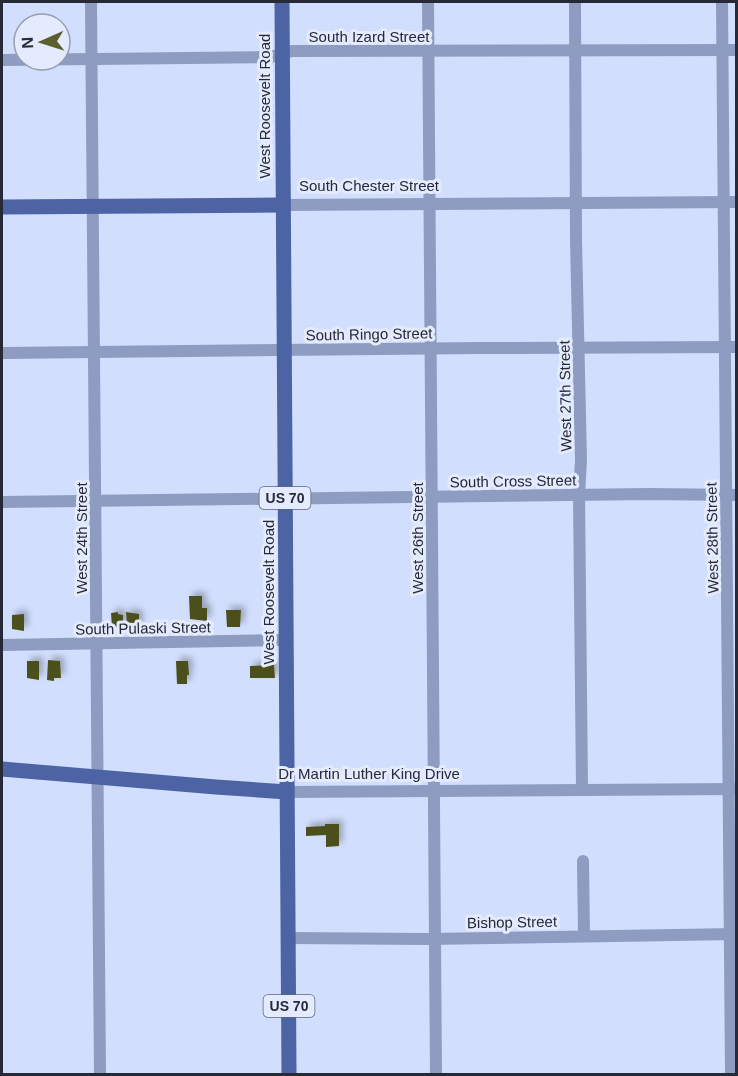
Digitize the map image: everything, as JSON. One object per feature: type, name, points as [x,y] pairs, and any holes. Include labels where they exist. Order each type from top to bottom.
[{"type":"main road","name":"West Roosevelt Road","points":[[282,2],[289,1074]]},
{"type":"main road","name":"South Chester Street","points":[[2,207],[282,205]]},
{"type":"main road","name":"Dr Martin Luther King Drive","points":[[2,769],[287,792]]},
{"type":"street","name":"West 24th Street","points":[[91,2],[100,1074]]},
{"type":"street","name":"West 26th Street","points":[[428,2],[436,1074]]},
{"type":"street","name":"West 27th Street","points":[[575,2],[579,328],[577,347],[581,460],[579,495],[582,789]]},
{"type":"street","name":"West 28th Street","points":[[722,2],[723,202],[731,347],[733,789],[731,1074]]},
{"type":"street","name":"South Izard Street","points":[[2,60],[271,57],[292,51],[736,50]]},
{"type":"street","name":"South Chester Street","points":[[282,205],[736,202]]},
{"type":"street","name":"South Ringo Street","points":[[2,353],[731,347]]},
{"type":"street","name":"South Cross Street","points":[[2,502],[731,495]]},
{"type":"street","name":"South Pulaski Street","points":[[2,645],[286,640]]},
{"type":"street","name":"Dr Martin Luther King Drive","points":[[287,792],[733,789]]},
{"type":"street","points":[[583,861],[584,936]]},
{"type":"street","name":"Bishop Street","points":[[289,938],[435,939],[733,934]]},
{"type":"building","points":[[189,596],[202,596],[202,608],[207,608],[207,621],[190,619]]},
{"type":"building","points":[[226,610],[241,610],[240,627],[227,627]]},
{"type":"building","points":[[118,612],[123,615],[123,627],[112,627],[111,613]]},
{"type":"building","points":[[126,612],[139,614],[139,627],[129,628]]},
{"type":"building","points":[[24,614],[24,631],[12,629],[12,615]]},
{"type":"building","points":[[48,660],[60,661],[61,678],[54,678],[54,681],[47,680]]},
{"type":"building","points":[[27,661],[39,661],[39,680],[27,678]]},
{"type":"building","points":[[176,661],[188,661],[187,684],[177,684]]},
{"type":"building","points":[[274,665],[275,678],[250,678],[250,666]]},
{"type":"building","points":[[325,824],[339,824],[339,846],[326,847],[326,835],[306,836],[306,827],[325,826]]}]
